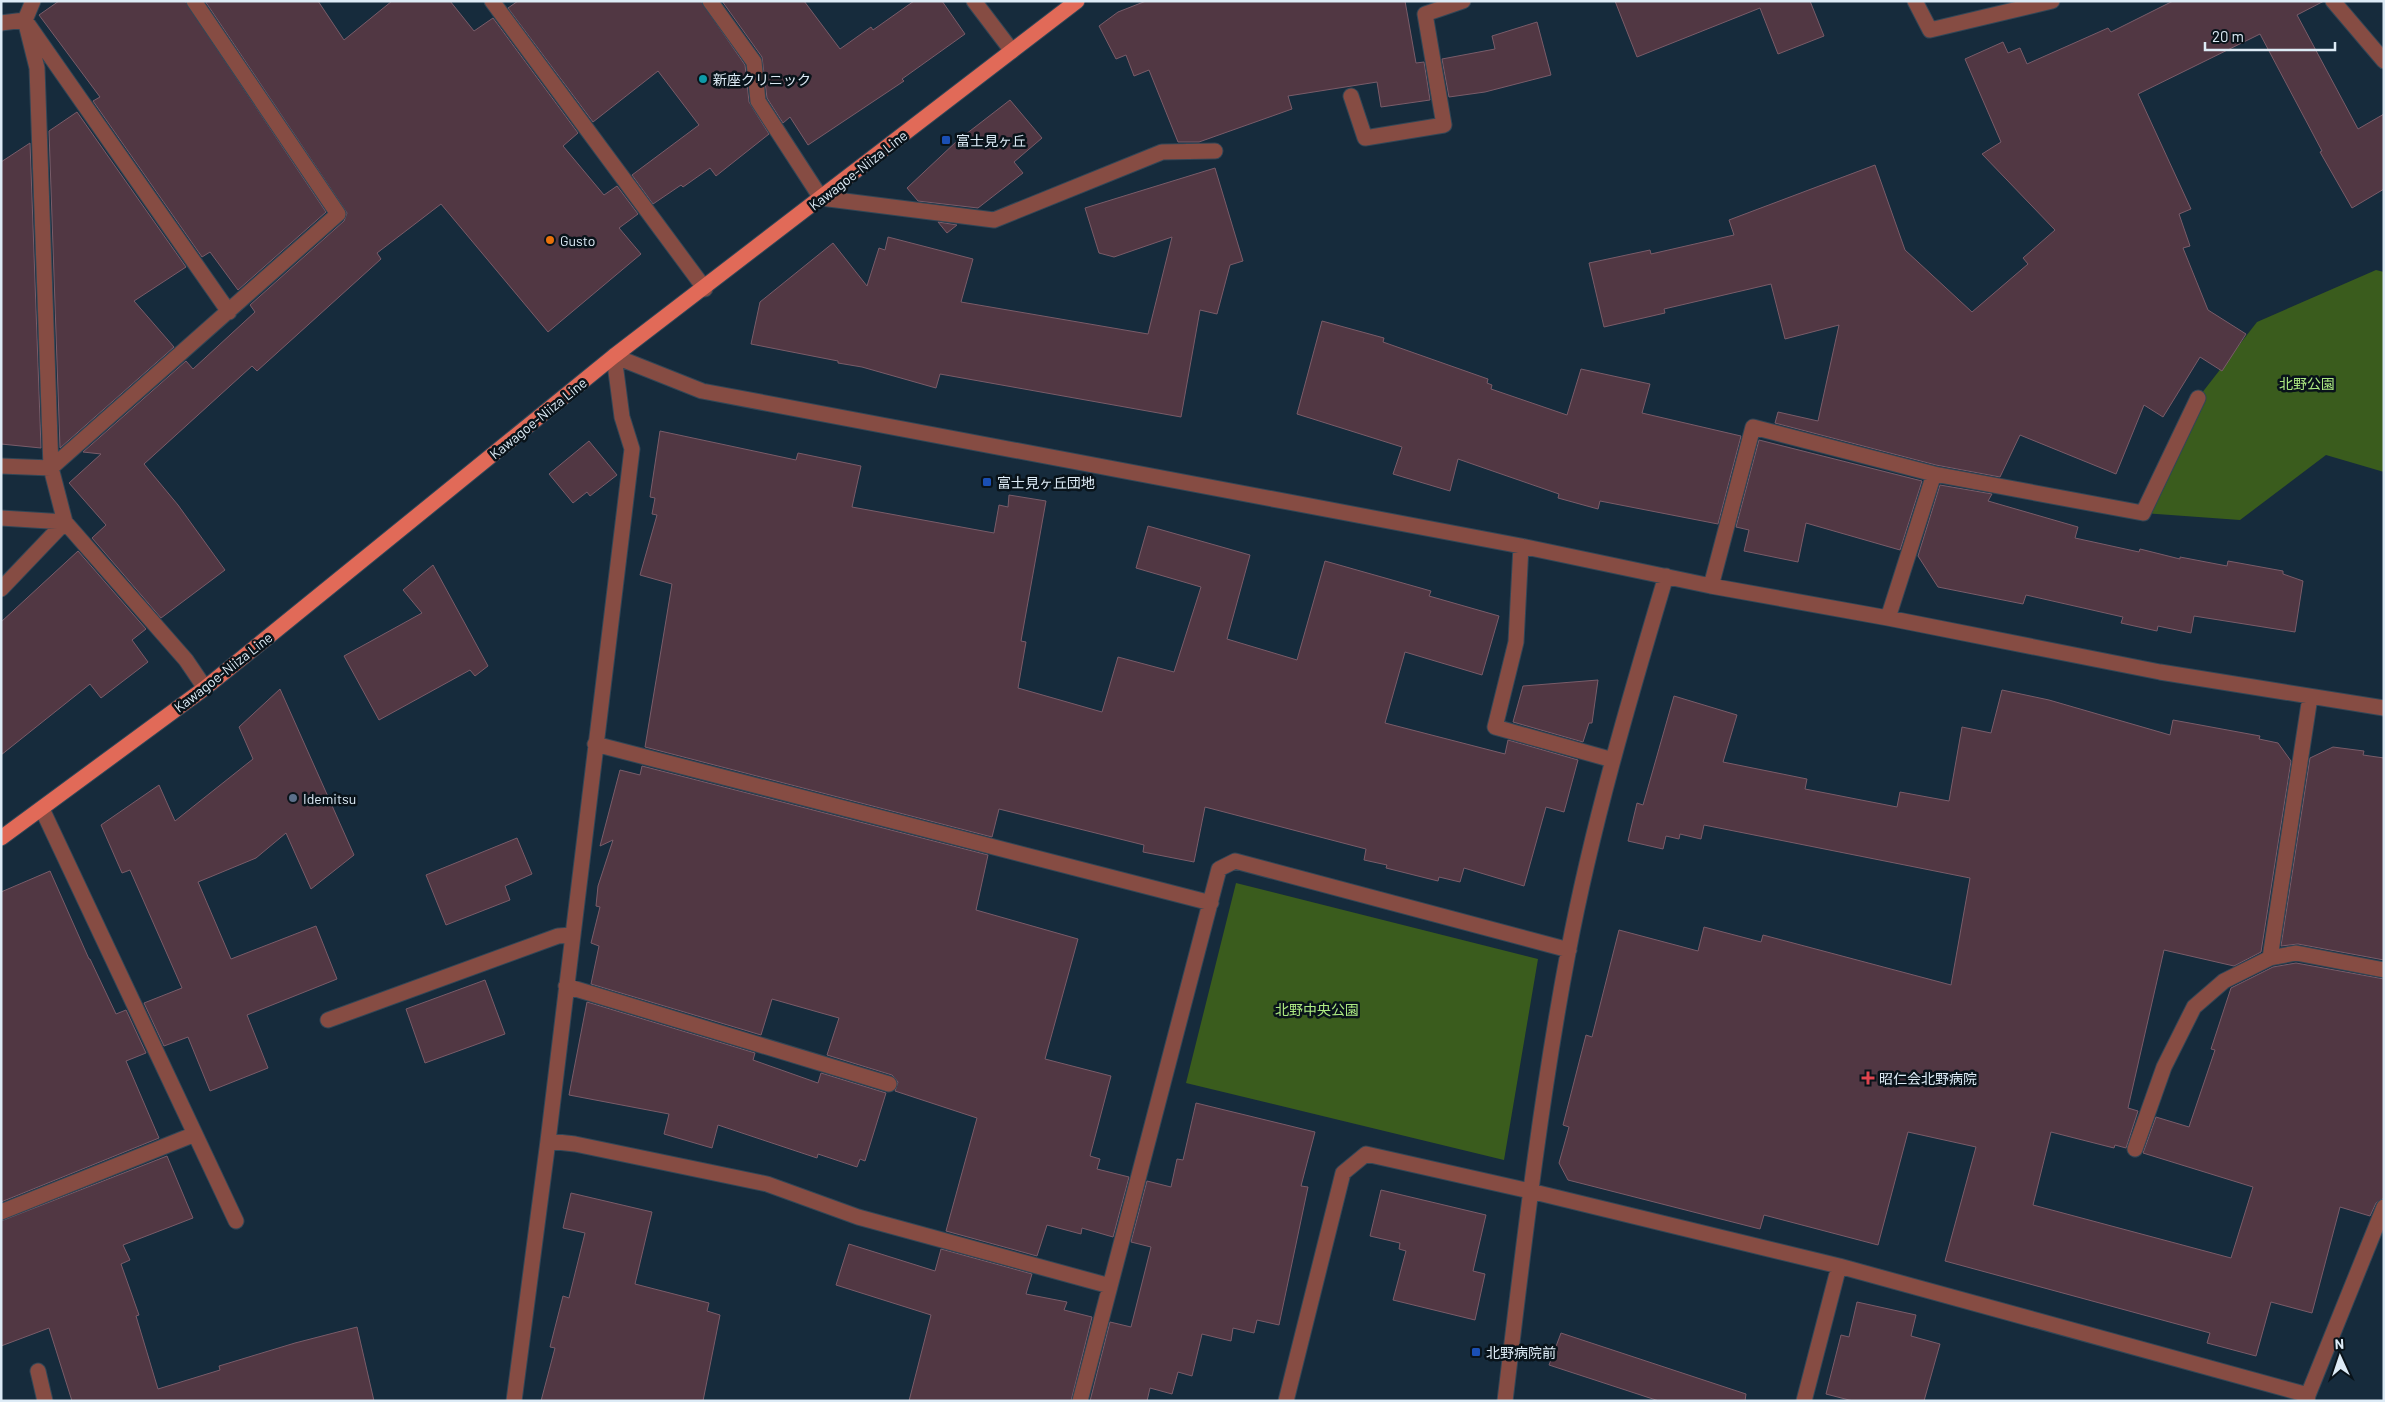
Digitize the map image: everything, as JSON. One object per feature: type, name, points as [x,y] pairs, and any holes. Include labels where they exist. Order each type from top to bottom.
[{"type":"main road","name":"Kawagoe-Niiza Line","points":[[1,838],[206,688],[614,356],[705,289],[1077,1]]},
{"type":"street","points":[[33,1],[25,20],[37,68],[51,468],[64,522],[186,660],[206,688]]},
{"type":"street","points":[[1,466],[51,468],[338,214],[194,1]]},
{"type":"street","points":[[492,1],[705,289]]},
{"type":"street","points":[[710,1],[754,62],[758,101],[821,198],[994,220],[1162,152],[1215,151]]},
{"type":"street","points":[[974,1],[1012,51]]},
{"type":"street","points":[[1351,96],[1364,138],[1444,125],[1425,14],[1463,1]]},
{"type":"street","points":[[1915,1],[1930,30],[2052,1]]},
{"type":"street","points":[[2333,1],[2384,61]]},
{"type":"street","points":[[1,23],[25,20]]},
{"type":"street","points":[[25,20],[229,312]]},
{"type":"street","points":[[514,1401],[548,1141],[632,449],[622,417],[614,356],[702,391],[1521,546],[1711,586],[1888,618],[2160,672],[2384,708]]},
{"type":"street","points":[[1711,586],[1753,427],[1934,474],[2143,513],[2198,398]]},
{"type":"street","points":[[1888,618],[1934,474]]},
{"type":"street","points":[[1,518],[64,522]]},
{"type":"street","points":[[1,589],[64,522]]},
{"type":"street","points":[[1521,546],[1516,642],[1495,727],[1613,760]]},
{"type":"street","points":[[1505,1401],[1530,1191],[1569,950],[1613,760],[1666,576]]},
{"type":"street","points":[[2270,958],[2310,697]]},
{"type":"street","points":[[595,744],[1211,903]]},
{"type":"street","points":[[42,809],[236,1221]]},
{"type":"street","points":[[1080,1401],[1219,869],[1235,861],[1569,950]]},
{"type":"street","points":[[328,1020],[558,936],[572,935]]},
{"type":"street","points":[[2136,1149],[2164,1067],[2194,1007],[2224,981],[2270,958],[2296,954],[2384,970]]},
{"type":"street","points":[[566,986],[889,1084]]},
{"type":"street","points":[[1,1212],[195,1134]]},
{"type":"street","points":[[548,1141],[575,1144],[767,1184],[858,1217],[1110,1286]]},
{"type":"street","points":[[1286,1401],[1343,1173],[1366,1154],[1530,1191],[1839,1266],[2308,1398],[2377,1241],[2384,1207]]},
{"type":"street","points":[[1804,1401],[1839,1266]]},
{"type":"street","points":[[38,1371],[45,1401]]},
{"type":"green space","name":"北野公園","points":[[2376,270],[2384,272],[2384,472],[2326,455],[2240,520],[2143,513],[2198,398],[2257,322]]},
{"type":"green space","name":"北野中央公園","points":[[1236,883],[1538,959],[1504,1160],[1186,1083]]},
{"type":"building","points":[[59,1],[185,1],[326,212],[238,290],[210,252],[202,257],[93,101],[100,97],[39,15]]},
{"type":"building","points":[[205,1],[318,1],[344,40],[392,1],[450,1],[474,31],[493,18],[578,133],[563,146],[604,195],[617,186],[638,214],[619,228],[641,254],[548,332],[441,204],[377,253],[381,259],[257,371],[252,366],[144,464],[178,505],[225,570],[161,618],[92,538],[106,525],[69,483],[101,454],[83,452],[186,361],[193,369],[255,312],[250,305],[344,221],[347,213]]},
{"type":"building","points":[[518,1],[701,1],[745,65],[749,102],[769,134],[716,176],[710,168],[683,187],[681,185],[653,204],[632,175],[699,125],[658,71],[593,122],[508,8]]},
{"type":"building","points":[[722,1],[804,1],[840,49],[871,27],[873,30],[914,1],[942,1],[965,34],[902,79],[904,81],[808,145],[790,117],[783,123],[767,98],[762,57]]},
{"type":"building","points":[[1146,1],[1405,1],[1416,63],[1424,62],[1430,100],[1381,107],[1377,82],[1288,96],[1292,109],[1199,142],[1178,142],[1149,70],[1134,76],[1126,55],[1116,59],[1099,26],[1118,12]]},
{"type":"building","points":[[1615,1],[1810,1],[1824,36],[1778,54],[1760,8],[1637,57]]},
{"type":"building","points":[[2173,1],[2324,1],[2297,15],[2358,129],[2384,114],[2384,189],[2352,208],[2320,152],[2322,151],[2260,34],[2138,94],[2191,209],[2179,214],[2190,246],[2183,248],[2208,310],[2246,334],[2222,371],[2200,357],[2163,417],[2144,405],[2116,474],[2020,435],[2000,477],[1936,465],[1775,423],[1778,412],[1818,421],[1839,325],[1785,339],[1771,284],[1664,309],[1665,313],[1604,327],[1589,263],[1650,250],[1651,254],[1734,235],[1729,220],[1875,165],[1905,250],[1972,312],[2028,264],[2023,258],[2055,230],[1982,154],[2001,142],[1965,59],[2003,42],[2008,53],[2020,48],[2027,64],[2108,28],[2111,32]]},
{"type":"building","points":[[1537,22],[1551,75],[1485,92],[1449,97],[1442,59],[1495,49],[1492,36]]},
{"type":"building","points":[[1010,100],[1042,138],[1014,162],[1023,173],[978,208],[918,201],[907,188],[957,141]]},
{"type":"building","points":[[77,112],[186,267],[134,301],[174,347],[60,448],[49,131]]},
{"type":"building","points":[[30,143],[41,448],[1,444],[1,162]]},
{"type":"building","points":[[1215,168],[1243,261],[1230,265],[1217,314],[1200,310],[1181,417],[940,374],[936,388],[862,367],[838,363],[838,361],[751,344],[760,302],[833,243],[867,286],[879,248],[885,250],[888,237],[973,259],[961,302],[1148,334],[1172,237],[1114,257],[1099,253],[1085,208]]},
{"type":"building","points":[[938,222],[957,225],[947,233]]},
{"type":"building","points":[[1322,321],[1384,338],[1383,342],[1488,379],[1487,383],[1492,385],[1491,389],[1567,415],[1581,369],[1650,384],[1642,413],[1741,436],[1718,524],[1600,501],[1598,509],[1558,498],[1559,494],[1458,459],[1450,491],[1393,474],[1402,447],[1297,414]]},
{"type":"building","points":[[660,431],[796,460],[798,453],[861,466],[852,507],[994,533],[999,505],[1008,507],[1009,495],[1046,501],[1021,641],[1026,642],[1018,688],[1102,712],[1118,657],[1174,672],[1201,587],[1136,568],[1148,526],[1250,555],[1227,639],[1297,660],[1325,561],[1431,591],[1429,596],[1499,616],[1482,675],[1405,652],[1385,723],[1505,754],[1508,740],[1578,760],[1564,812],[1546,807],[1524,886],[1464,868],[1460,882],[1439,877],[1438,881],[1386,868],[1387,865],[1364,860],[1366,849],[1205,807],[1194,862],[1143,852],[1144,845],[999,809],[992,837],[645,747],[672,584],[640,575],[657,515],[652,514],[655,498],[650,497]]},
{"type":"building","points":[[1759,440],[1922,481],[1900,550],[1806,523],[1798,562],[1744,551],[1749,530],[1736,527]]},
{"type":"building","points":[[589,441],[617,475],[590,496],[587,492],[573,503],[549,474]]},
{"type":"building","points":[[1940,485],[1992,494],[1988,501],[2078,527],[2075,538],[2139,552],[2140,549],[2180,559],[2180,557],[2227,566],[2228,561],[2283,571],[2283,574],[2303,581],[2295,632],[2194,616],[2191,633],[2158,626],[2157,631],[2121,623],[2123,617],[2026,595],[2023,604],[1938,587],[1918,556]]},
{"type":"building","points":[[78,551],[146,629],[132,640],[148,662],[101,698],[90,684],[1,755],[1,622]]},
{"type":"building","points":[[433,565],[488,666],[475,676],[470,670],[379,720],[344,656],[422,613],[403,590]]},
{"type":"building","points":[[1598,680],[1592,723],[1589,723],[1583,742],[1513,722],[1523,686]]},
{"type":"building","points":[[280,689],[354,855],[311,889],[286,833],[256,858],[198,882],[231,959],[316,926],[337,979],[247,1015],[268,1068],[210,1091],[188,1037],[164,1046],[144,1003],[182,988],[130,870],[122,873],[101,825],[159,785],[175,821],[253,759],[239,727]]},
{"type":"building","points":[[2002,690],[2049,700],[2170,735],[2173,720],[2260,736],[2259,739],[2278,743],[2291,761],[2261,952],[2234,966],[2164,950],[2128,1108],[2138,1111],[2126,1148],[2115,1145],[2114,1148],[2051,1132],[2033,1205],[2231,1258],[2253,1187],[2143,1153],[2156,1117],[2189,1127],[2215,1050],[2211,1049],[2231,988],[2273,967],[2296,963],[2384,979],[2384,1198],[2376,1203],[2370,1216],[2340,1207],[2312,1313],[2271,1302],[2256,1356],[2207,1343],[2210,1333],[1945,1261],[1976,1147],[1908,1132],[1878,1245],[1764,1215],[1760,1229],[1568,1180],[1559,1163],[1569,1127],[1563,1125],[1586,1035],[1592,1037],[1619,930],[1698,951],[1704,927],[1761,942],[1763,935],[1951,985],[1970,878],[1704,825],[1701,839],[1680,834],[1679,839],[1666,836],[1663,849],[1628,841],[1637,803],[1643,805],[1674,696],[1737,715],[1723,762],[1807,779],[1805,789],[1897,807],[1900,792],[1949,801],[1962,727],[1991,733]]},
{"type":"building","points":[[2333,747],[2364,751],[2363,755],[2384,758],[2384,960],[2298,944],[2281,946],[2310,758]]},
{"type":"building","points":[[642,766],[988,855],[976,910],[1078,939],[1045,1059],[1111,1076],[1090,1156],[1100,1159],[1097,1169],[1129,1177],[1113,1237],[1082,1228],[1081,1234],[1047,1225],[1037,1256],[946,1231],[977,1118],[895,1091],[898,1082],[892,1075],[827,1055],[839,1018],[772,999],[761,1035],[591,984],[599,946],[591,943],[600,907],[596,906],[598,886],[613,840],[600,846],[620,770],[640,775]]},
{"type":"building","points":[[517,838],[532,874],[505,886],[510,900],[446,925],[426,875]]},
{"type":"building","points":[[50,871],[116,1014],[126,1010],[146,1053],[126,1061],[159,1138],[1,1202],[1,892]]},
{"type":"building","points":[[485,980],[505,1034],[425,1063],[406,1009]]},
{"type":"building","points":[[587,1002],[755,1053],[753,1060],[818,1083],[821,1073],[886,1093],[865,1161],[860,1159],[857,1167],[818,1154],[817,1158],[718,1125],[712,1148],[664,1134],[669,1114],[569,1095]]},
{"type":"building","points":[[1196,1103],[1315,1132],[1301,1186],[1308,1187],[1279,1325],[1257,1320],[1254,1333],[1233,1328],[1231,1341],[1202,1334],[1192,1376],[1178,1372],[1172,1394],[1150,1388],[1147,1401],[1090,1401],[1110,1322],[1131,1327],[1151,1247],[1131,1242],[1147,1181],[1171,1187],[1177,1159],[1183,1160]]},
{"type":"building","points":[[167,1156],[193,1218],[123,1245],[130,1260],[121,1264],[139,1315],[136,1316],[158,1389],[220,1370],[219,1366],[357,1327],[374,1401],[72,1401],[49,1328],[1,1346],[1,1221]]},
{"type":"building","points":[[1381,1190],[1486,1215],[1473,1271],[1485,1274],[1475,1320],[1393,1300],[1406,1251],[1399,1249],[1400,1243],[1370,1236]]},
{"type":"building","points":[[571,1193],[652,1212],[635,1284],[709,1303],[707,1311],[720,1315],[703,1401],[541,1401],[555,1348],[550,1347],[563,1296],[569,1298],[585,1233],[563,1228]]},
{"type":"building","points":[[849,1244],[935,1271],[941,1249],[1032,1274],[1026,1294],[1067,1302],[1064,1310],[1092,1317],[1071,1401],[909,1401],[931,1315],[836,1285]]},
{"type":"building","points":[[1857,1302],[1916,1315],[1911,1336],[1940,1344],[1924,1401],[1853,1401],[1826,1394],[1841,1335],[1849,1337]]},
{"type":"building","points":[[1561,1333],[1746,1394],[1745,1401],[1659,1401],[1549,1365]]},
{"type":"place","name":"新座クリニック","points":[[703,79]]},
{"type":"place","name":"富士見ヶ丘","points":[[946,140]]},
{"type":"place","name":"Gusto","points":[[550,240]]},
{"type":"place","name":"富士見ヶ丘団地","points":[[987,482]]},
{"type":"place","name":"Idemitsu","points":[[293,798]]},
{"type":"place","name":"昭仁会北野病院","points":[[1868,1078]]},
{"type":"place","name":"北野病院前","points":[[1476,1352]]}]
